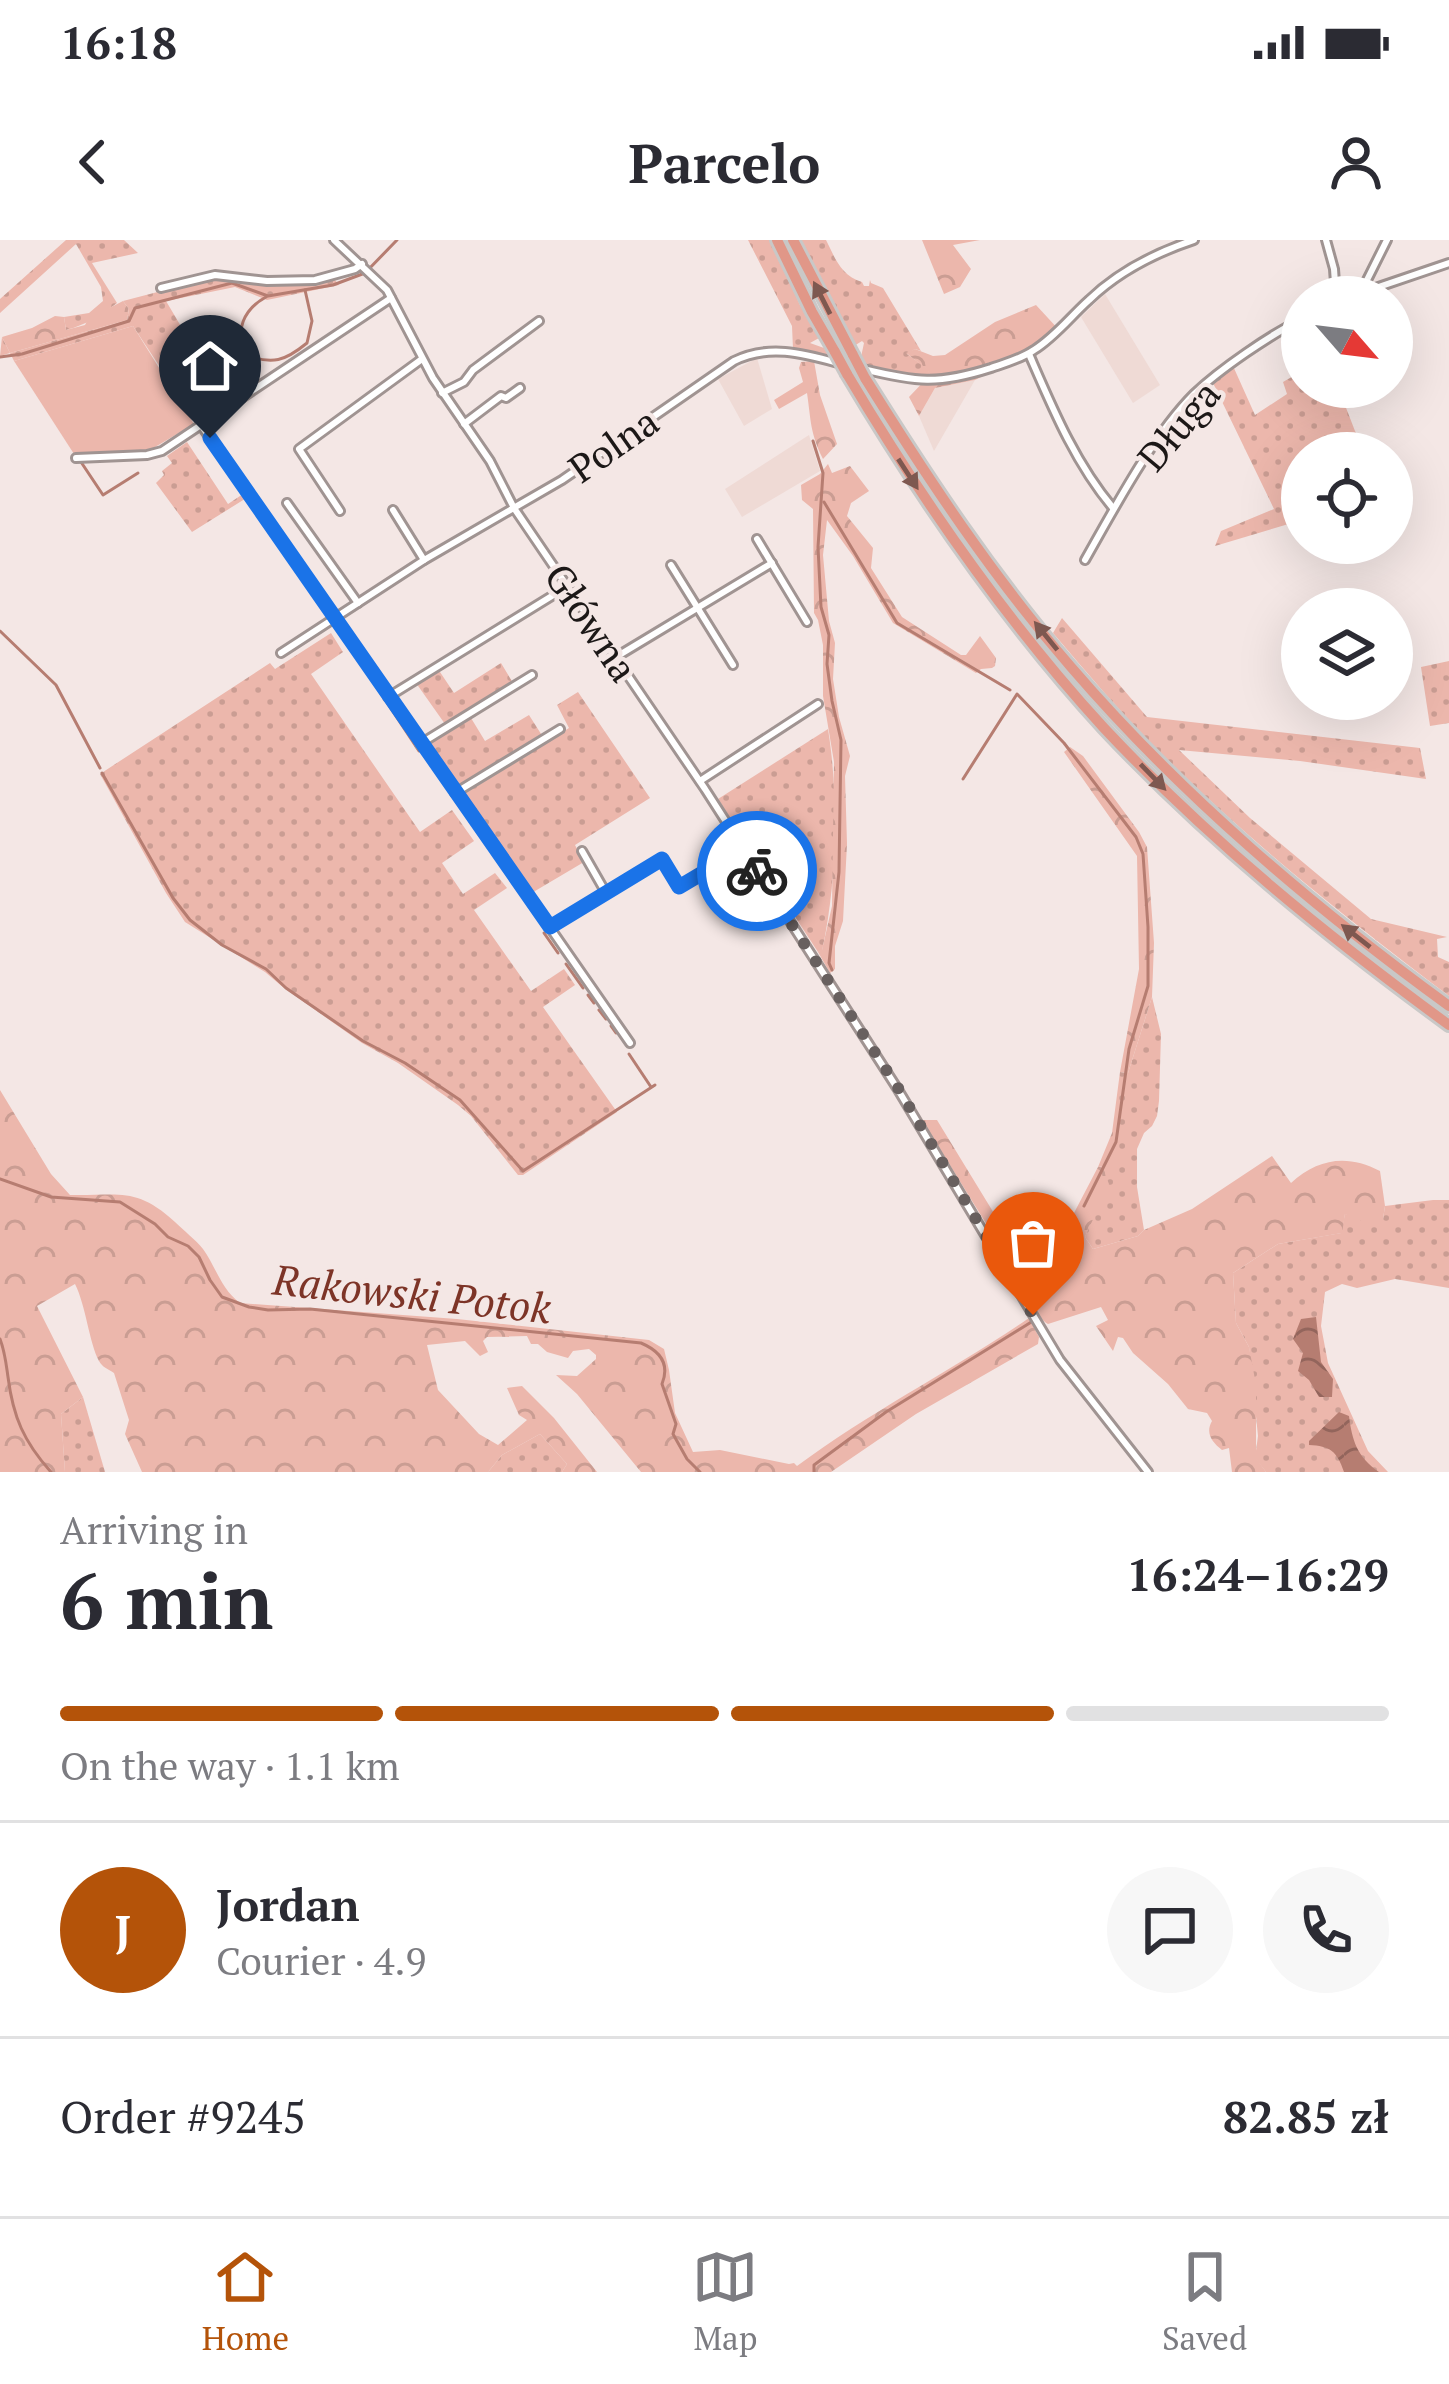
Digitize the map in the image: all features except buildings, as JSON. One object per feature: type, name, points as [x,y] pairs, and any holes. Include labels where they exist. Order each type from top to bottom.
[{"type":"highway","points":[[777,240],[889,444],[1028,639],[1166,790],[1340,944],[1449,1025]]},
{"type":"highway","points":[[793,240],[865,378],[936,489],[1056,649],[1115,716],[1240,840],[1348,931],[1449,1006]]},
{"type":"street","name":"Główna","points":[[334,240],[374,275],[391,298],[422,359],[490,461],[514,508],[700,781],[898,1088],[1070,1375],[1148,1472]]},
{"type":"street","points":[[1114,509],[1074,450],[1028,354],[1116,277],[1156,254],[1194,240]]},
{"type":"street","points":[[1326,240],[1334,276]]},
{"type":"street","points":[[1368,276],[1387,240]]},
{"type":"street","points":[[1409,276],[1449,263]]},
{"type":"street","points":[[161,288],[215,275],[315,280],[363,266]]},
{"type":"street","points":[[76,458],[161,451],[391,298]]},
{"type":"street","points":[[442,393],[464,382],[473,370],[539,321]]},
{"type":"street","name":"Długa","points":[[1085,560],[1163,433],[1193,395],[1281,330]]},
{"type":"street","name":"Polna","points":[[281,652],[424,560],[562,480],[752,353],[807,356],[927,382],[971,374],[1028,354]]},
{"type":"street","points":[[340,511],[298,449],[422,359]]},
{"type":"street","points":[[464,424],[520,388]]},
{"type":"street","points":[[201,425],[630,1043]]},
{"type":"street","points":[[287,503],[358,603]]},
{"type":"street","points":[[393,510],[424,560]]},
{"type":"street","points":[[757,538],[807,622]]},
{"type":"street","points":[[616,657],[772,563]]},
{"type":"street","points":[[671,565],[733,665]]},
{"type":"street","points":[[388,697],[568,586]]},
{"type":"street","points":[[420,744],[532,675]]},
{"type":"street","points":[[700,781],[818,704]]},
{"type":"street","points":[[455,793],[560,729]]},
{"type":"street","points":[[550,927],[662,859],[679,887],[743,849]]},
{"type":"street","points":[[582,851],[606,893]]},
{"type":"shaded area","points":[[1105,294],[1160,385],[1133,403],[1081,317]]},
{"type":"shaded area","points":[[757,358],[772,409],[744,426],[718,379]]},
{"type":"shaded area","points":[[975,380],[934,451],[919,416],[935,388]]},
{"type":"shaded area","points":[[809,435],[820,471],[742,517],[725,489]]},
{"type":"green space","points":[[66,240],[124,240],[138,253],[92,263],[117,303],[66,330],[64,317],[89,313],[103,301],[101,287],[76,244],[0,313],[0,299]]},
{"type":"green space","points":[[748,240],[770,240],[819,338],[810,343],[824,348],[830,358],[793,349],[792,326]]},
{"type":"green space","points":[[799,240],[826,240],[849,275],[864,286],[870,280],[883,288],[921,351],[907,354],[928,369],[927,379],[867,367],[861,357],[864,343],[854,346]]},
{"type":"green space","points":[[922,240],[980,240],[953,245],[971,269],[960,287],[944,294]]},
{"type":"green space","points":[[215,277],[265,285],[335,280],[339,285],[267,300],[235,287],[166,301],[208,372],[175,390],[133,326],[14,361],[10,353],[127,320],[129,309],[123,301]]},
{"type":"green space","points":[[123,301],[129,309],[127,320],[10,353],[2,337],[55,316],[64,317],[66,330],[85,325]]},
{"type":"green space","points":[[1036,305],[1060,331],[1044,346],[975,380],[935,388],[919,416],[909,397],[930,375],[906,353],[915,349],[945,355],[995,322]]},
{"type":"green space","points":[[133,326],[194,424],[150,450],[74,454],[14,361]]},
{"type":"green space","points":[[2,337],[10,353],[0,356]]},
{"type":"green space","points":[[814,361],[837,444],[823,459],[813,434],[807,393],[779,409],[774,400],[803,382],[801,362]]},
{"type":"green space","points":[[1233,366],[1255,415],[1281,398],[1281,408],[1346,408],[1356,432],[1281,432],[1281,526],[1215,546],[1221,531],[1274,509],[1212,381]]},
{"type":"green space","points":[[187,442],[228,504],[246,492],[248,497],[192,532],[156,483],[172,463],[167,456]]},
{"type":"green space","points":[[828,464],[832,473],[850,466],[869,491],[851,503],[847,516],[873,548],[871,568],[902,617],[961,655],[980,636],[996,658],[995,666],[976,673],[893,623],[827,520],[823,555],[835,643],[833,679],[850,756],[845,776],[843,921],[835,946],[835,969],[830,973],[818,952],[832,906],[834,762],[823,696],[823,645],[814,613],[813,509],[802,500],[801,485]]},
{"type":"green space","points":[[1062,618],[1147,717],[1420,748],[1426,779],[1179,750],[1250,818],[1371,919],[1447,937],[1437,939],[1438,957],[1449,962],[1449,996],[1299,878],[1192,784],[1053,633]]},
{"type":"green space","points":[[331,633],[343,652],[311,674],[420,832],[452,810],[474,841],[442,863],[463,894],[495,873],[507,888],[474,910],[531,991],[564,969],[575,985],[543,1007],[617,1112],[523,1175],[518,1175],[458,1105],[185,922],[100,774],[270,663],[275,669]]},
{"type":"green space","points":[[1449,661],[1449,723],[1430,726],[1421,667]]},
{"type":"green space","points":[[501,663],[513,683],[445,724],[416,683],[438,669],[454,693]]},
{"type":"green space","points":[[578,692],[650,798],[575,845],[584,862],[530,894],[460,795],[569,728],[557,705]]},
{"type":"green space","points":[[529,715],[543,737],[456,790],[425,745],[471,718],[485,741]]},
{"type":"green space","points":[[828,729],[835,840],[827,924],[818,952],[718,799]]},
{"type":"green space","points":[[1070,747],[1083,756],[1147,847],[1154,943],[1152,997],[1128,1073],[1120,1072],[1139,969],[1137,856],[1064,752]]},
{"type":"green space","points":[[1152,997],[1161,1034],[1159,1101],[1157,1116],[1137,1149],[1144,1230],[1093,1249],[1085,1237],[1115,1154],[1098,1167],[1112,1133],[1120,1072],[1128,1073]]},
{"type":"green space","points":[[0,1090],[51,1174],[70,1195],[126,1195],[149,1203],[200,1245],[223,1285],[240,1303],[457,1319],[649,1340],[664,1349],[675,1413],[693,1452],[720,1450],[797,1466],[1029,1318],[1038,1344],[916,1414],[831,1472],[641,1472],[556,1375],[577,1376],[596,1355],[589,1349],[573,1351],[568,1358],[531,1344],[527,1336],[487,1337],[483,1341],[488,1352],[480,1356],[465,1341],[427,1345],[438,1390],[479,1434],[498,1445],[527,1420],[519,1415],[507,1388],[522,1386],[597,1472],[562,1472],[567,1464],[540,1434],[502,1455],[488,1472],[142,1472],[125,1434],[129,1420],[114,1373],[96,1353],[75,1284],[37,1306],[83,1397],[61,1414],[65,1472],[0,1472]]},
{"type":"green space","points":[[922,1120],[937,1120],[1006,1233],[1046,1284],[1063,1234],[1110,1152],[1116,1153],[1109,1184],[1085,1237],[1093,1249],[1138,1236],[1192,1209],[1272,1156],[1291,1183],[1312,1168],[1334,1161],[1356,1162],[1380,1171],[1383,1219],[1366,1223],[1345,1214],[1342,1233],[1278,1244],[1233,1273],[1236,1323],[1249,1347],[1256,1385],[1256,1458],[1266,1472],[1232,1472],[1229,1448],[1222,1450],[1213,1440],[1207,1413],[1188,1409],[1123,1338],[1118,1337],[1113,1351],[1096,1326],[1108,1320],[1101,1307],[1048,1324],[1043,1320]]},
{"type":"green space","points":[[1449,1200],[1449,1288],[1395,1279],[1357,1288],[1342,1284],[1325,1292],[1321,1326],[1328,1363],[1368,1451],[1388,1472],[1266,1472],[1255,1458],[1258,1436],[1249,1347],[1236,1323],[1233,1273],[1278,1244],[1341,1233],[1345,1214],[1383,1219],[1385,1206]]},
{"type":"green space","points":[[83,1397],[105,1472],[65,1472],[61,1414]]},
{"type":"green space","points":[[540,1434],[567,1464],[562,1472],[488,1472],[502,1455]]},
{"type":"water","points":[[1316,1317],[1321,1362],[1333,1379],[1332,1397],[1319,1397],[1298,1371],[1303,1353],[1293,1339],[1301,1319]]},
{"type":"water","points":[[1339,1412],[1349,1416],[1357,1447],[1379,1472],[1344,1472],[1332,1451],[1309,1445]]},
{"type":"waterway","name":"Rakowski Potok","points":[[0,357],[129,321],[135,308],[232,283],[268,296],[333,285],[365,273],[397,240]]},
{"type":"waterway","points":[[266,297],[243,322],[242,346],[245,355],[278,360],[307,343],[312,321],[305,290]]},
{"type":"waterway","points":[[813,441],[823,473],[818,547],[821,607],[829,635],[827,664],[841,740],[832,970]]},
{"type":"waterway","points":[[81,462],[103,495],[138,473]]},
{"type":"waterway","points":[[824,502],[897,623],[1010,690]]},
{"type":"waterway","points":[[337,627],[419,751]]},
{"type":"waterway","points":[[0,631],[56,685],[100,768]]},
{"type":"waterway","points":[[963,779],[1017,694],[1064,743],[1136,837],[1143,854],[1148,986],[1129,1049],[1116,1142],[1084,1206]]},
{"type":"waterway","points":[[102,773],[190,920],[363,1041],[460,1100],[523,1171],[655,1085]]},
{"type":"waterway","points":[[544,933],[558,953]]},
{"type":"waterway","points":[[566,964],[583,988]]},
{"type":"waterway","points":[[588,995],[594,1003]]},
{"type":"waterway","points":[[599,1010],[606,1019]]},
{"type":"waterway","points":[[611,1026],[616,1033]]},
{"type":"waterway","points":[[629,1054],[651,1087]]},
{"type":"waterway","name":"Rakowski Potok","points":[[0,1179],[51,1197],[120,1202],[188,1246],[222,1297],[249,1307],[641,1343],[662,1359],[662,1384],[676,1424],[673,1434],[700,1472]]},
{"type":"waterway","points":[[814,1472],[814,1465],[886,1412],[1033,1321]]},
{"type":"waterway","name":"Rakowski Potok","points":[[0,1339],[17,1417],[51,1472]]},
{"type":"way so far","points":[[757,871],[898,1088],[1033,1315]]},
{"type":"route","points":[[210,438],[550,927],[662,859],[679,887],[743,849],[757,871]]}]
